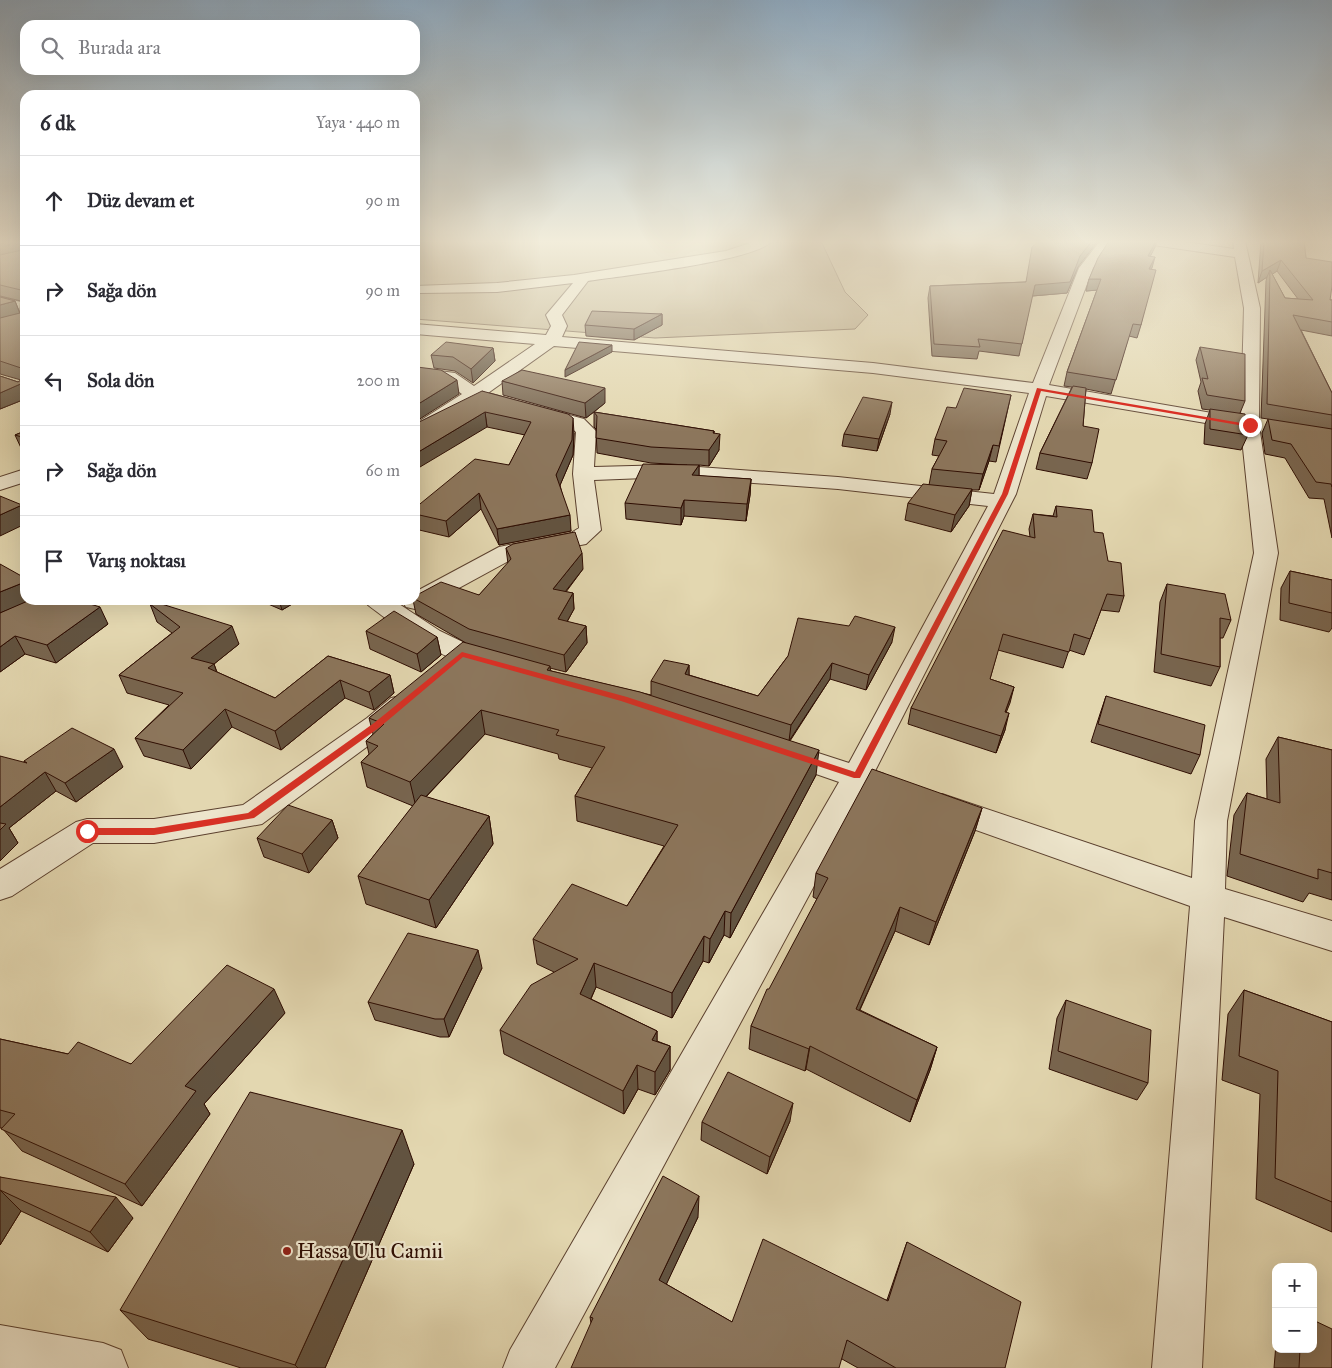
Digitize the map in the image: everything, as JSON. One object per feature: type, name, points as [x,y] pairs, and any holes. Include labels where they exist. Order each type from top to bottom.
[{"type":"street","points":[[420,429],[442,417],[552,340],[559,326],[554,314],[560,305]]},
{"type":"street","points":[[528,1368],[857,776],[1000,501],[1039,389],[1072,305]]},
{"type":"street","points":[[1177,1368],[1208,898],[1211,821],[1266,553],[1251,305]]},
{"type":"street","points":[[420,329],[873,368],[1039,389],[1258,426]]},
{"type":"street","points":[[420,374],[448,377],[475,394],[577,423],[586,431],[583,474],[590,530],[578,538],[507,552],[420,591]]},
{"type":"street","points":[[583,474],[671,471],[838,483],[1000,501]]},
{"type":"street","points":[[0,484],[20,477]]},
{"type":"street","points":[[385,607],[441,672]]},
{"type":"street","points":[[0,886],[87,831],[154,831],[250,816],[377,725],[441,672],[519,670]]},
{"type":"street","points":[[754,742],[1208,898],[1332,936]]},
{"type":"street","points":[[0,1350],[103,1368]]},
{"type":"shaded area","points":[[420,305],[858,305],[868,315],[855,329],[655,338],[420,319]]},
{"type":"building","points":[[931,305],[1031,305],[1022,344],[978,339],[980,347],[934,344]]},
{"type":"building","points":[[1092,305],[1146,305],[1141,325],[1133,324],[1116,380],[1067,372]]},
{"type":"building","points":[[1269,305],[1332,305],[1332,322],[1293,315],[1332,393],[1332,415],[1267,404]]},
{"type":"building","points":[[592,311],[662,314],[634,329],[585,325]]},
{"type":"building","points":[[20,313],[20,368],[0,361],[0,318]]},
{"type":"building","points":[[446,342],[493,348],[471,369],[453,357],[431,355]]},
{"type":"building","points":[[579,342],[612,345],[565,370]]},
{"type":"building","points":[[1200,347],[1245,354],[1245,401],[1207,395],[1202,378],[1208,379]]},
{"type":"building","points":[[420,367],[441,370],[457,380],[420,403]]},
{"type":"building","points":[[522,370],[605,388],[585,403],[502,381]]},
{"type":"building","points":[[0,376],[18,382],[20,381],[20,384],[0,393]]},
{"type":"building","points":[[1073,386],[1086,388],[1083,426],[1099,429],[1092,463],[1040,453]]},
{"type":"building","points":[[964,388],[1011,395],[999,446],[993,445],[983,474],[932,469],[947,441],[935,439],[947,407],[956,408]]},
{"type":"building","points":[[482,391],[568,414],[573,418],[572,440],[556,475],[570,515],[497,529],[479,493],[446,521],[420,515],[420,504],[475,459],[509,465],[531,422],[485,412],[420,451],[420,422]]},
{"type":"building","points":[[863,397],[892,402],[879,439],[844,434]]},
{"type":"building","points":[[1210,409],[1245,414],[1248,435],[1210,429]]},
{"type":"building","points":[[594,412],[714,431],[713,433],[720,434],[709,450],[651,447],[596,438],[597,416]]},
{"type":"building","points":[[1268,419],[1332,429],[1332,487],[1331,484],[1316,482],[1291,444],[1272,440]]},
{"type":"building","points":[[643,464],[699,465],[692,475],[751,479],[747,504],[684,500],[681,508],[625,503]]},
{"type":"building","points":[[923,484],[972,489],[955,515],[908,503]]},
{"type":"building","points":[[0,496],[20,504],[20,506],[0,515]]},
{"type":"building","points":[[1056,506],[1092,510],[1094,532],[1103,533],[1108,561],[1121,563],[1124,596],[1107,594],[1090,639],[1074,634],[1069,652],[1003,634],[990,679],[1014,687],[1005,712],[1009,713],[1001,736],[911,708],[1003,530],[1035,538],[1033,514],[1057,517]]},
{"type":"building","points":[[575,532],[582,553],[553,589],[573,593],[558,619],[586,626],[564,655],[469,629],[420,602],[420,593],[441,582],[479,595],[511,559],[506,548],[513,544]]},
{"type":"building","points":[[0,564],[20,575],[20,584],[0,592]]},
{"type":"building","points":[[1290,571],[1332,580],[1332,613],[1289,603]]},
{"type":"building","points":[[1167,584],[1225,594],[1231,620],[1220,618],[1220,667],[1161,654]]},
{"type":"building","points":[[20,604],[93,605],[100,607],[47,645],[15,636],[0,647],[0,613]]},
{"type":"building","points":[[151,605],[165,605],[232,626],[191,658],[214,664],[208,668],[275,698],[328,656],[390,675],[369,692],[340,680],[275,731],[225,709],[183,750],[135,738],[183,693],[119,675],[180,627]]},
{"type":"building","points":[[394,611],[437,637],[417,654],[366,631]]},
{"type":"building","points":[[855,616],[895,627],[869,675],[832,663],[791,725],[651,681],[664,660],[689,665],[685,674],[758,696],[788,656],[798,618],[849,626]]},
{"type":"building","points":[[463,642],[550,666],[547,670],[640,692],[819,750],[731,913],[725,911],[710,939],[704,936],[672,993],[594,963],[580,994],[657,1031],[652,1040],[670,1046],[655,1072],[637,1065],[623,1091],[500,1030],[531,985],[578,959],[533,939],[572,884],[627,906],[678,825],[575,796],[605,747],[556,735],[559,730],[481,710],[410,782],[361,762],[378,746],[366,741],[384,724],[369,718]]},
{"type":"building","points":[[1106,696],[1205,725],[1200,755],[1098,724]]},
{"type":"building","points":[[72,728],[114,749],[65,783],[45,772],[0,807],[0,756],[27,763],[24,761]]},
{"type":"building","points":[[1278,737],[1332,750],[1332,873],[1318,869],[1318,879],[1240,854],[1247,793],[1280,803]]},
{"type":"building","points":[[872,769],[982,808],[936,922],[900,907],[856,1009],[937,1047],[917,1100],[810,1046],[809,1049],[751,1026],[767,989],[769,989],[828,878],[816,873]]},
{"type":"building","points":[[421,795],[489,816],[429,900],[358,876]]},
{"type":"building","points":[[288,805],[332,820],[302,854],[257,838]]},
{"type":"building","points":[[0,823],[6,824],[0,830]]},
{"type":"building","points":[[408,933],[478,950],[444,1019],[435,1019],[368,1002]]},
{"type":"building","points":[[227,965],[274,989],[185,1086],[196,1091],[125,1184],[1,1129],[15,1114],[0,1110],[0,1039],[68,1054],[78,1042],[131,1064]]},
{"type":"building","points":[[1244,990],[1332,1022],[1332,1202],[1275,1178],[1278,1071],[1239,1056]]},
{"type":"building","points":[[1066,1000],[1151,1030],[1148,1083],[1058,1051]]},
{"type":"building","points":[[728,1072],[793,1103],[770,1157],[702,1122]]},
{"type":"building","name":"Hassa Ulu Camii","points":[[250,1092],[402,1130],[295,1365],[120,1310]]},
{"type":"building","points":[[663,1176],[699,1196],[659,1280],[732,1322],[763,1239],[888,1301],[907,1242],[1021,1302],[1005,1368],[896,1368],[847,1340],[839,1368],[571,1368],[593,1318],[590,1317]]},
{"type":"building","points":[[0,1177],[116,1197],[90,1232],[0,1190]]},
{"type":"building","points":[[1317,1322],[1332,1329],[1332,1368],[1299,1368],[1300,1353],[1317,1353]]},
{"type":"place","name":"Hassa Ulu Camii","points":[[287,1251]]},
{"type":"route","points":[[87,831],[154,831],[250,816],[377,725],[462,654],[624,699],[857,776],[1005,494],[1039,389],[1250,425]]}]
